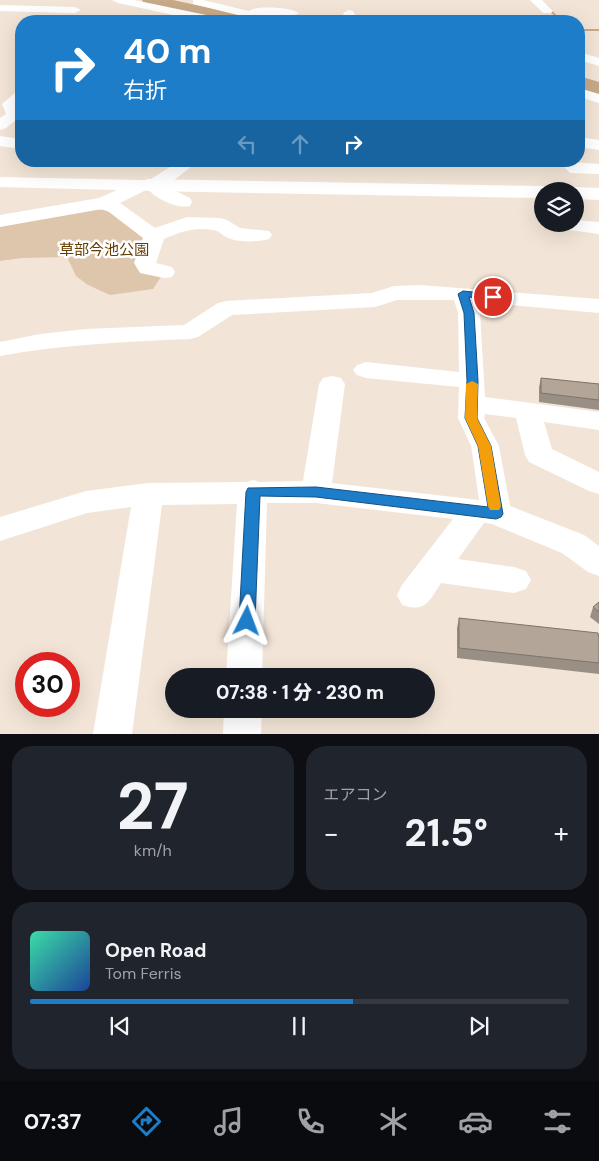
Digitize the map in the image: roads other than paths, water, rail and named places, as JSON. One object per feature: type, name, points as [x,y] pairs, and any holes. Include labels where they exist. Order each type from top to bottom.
[{"type":"street","points":[[118,0],[188,15]]},
{"type":"street","points":[[183,0],[232,5],[243,13],[251,15]]},
{"type":"street","points":[[536,0],[547,11]]},
{"type":"street","points":[[0,8],[75,10]]},
{"type":"street","points":[[243,13],[250,11],[293,12]]},
{"type":"street","points":[[585,58],[599,62]]},
{"type":"street","points":[[585,94],[599,99]]},
{"type":"street","points":[[0,125],[14,115],[10,104],[15,99]]},
{"type":"street","points":[[0,142],[15,143]]},
{"type":"street","points":[[585,143],[599,146]]},
{"type":"street","points":[[0,221],[38,216],[104,203],[148,185],[180,167]]},
{"type":"street","points":[[574,167],[576,169],[599,169]]},
{"type":"street","points":[[0,182],[534,192]]},
{"type":"street","points":[[148,185],[183,202]]},
{"type":"street","points":[[584,193],[599,194]]},
{"type":"street","points":[[104,203],[116,208],[152,236],[154,241],[146,263],[148,268],[164,272]]},
{"type":"street","points":[[152,236],[187,223],[220,224],[234,234],[262,235]]},
{"type":"street","points":[[584,227],[599,228]]},
{"type":"street","points":[[0,349],[40,341],[86,336],[190,332],[226,308],[375,300],[394,293],[463,294],[599,306]]},
{"type":"street","points":[[414,594],[433,569],[486,512],[485,446],[471,418],[469,313],[463,294]]},
{"type":"street","points":[[366,370],[472,392],[527,411],[599,421]]},
{"type":"street","points":[[316,492],[332,384]]},
{"type":"street","points":[[527,411],[539,455],[599,484]]},
{"type":"street","points":[[244,668],[253,492]]},
{"type":"street","points":[[0,529],[86,502],[148,494],[316,492],[486,512],[573,544],[596,556]]},
{"type":"street","points":[[112,734],[148,494]]},
{"type":"street","points":[[433,569],[514,580]]},
{"type":"street","points":[[242,734],[243,718]]},
{"type":"waterway","points":[[150,0],[219,15]]},
{"type":"waterway","points":[[546,6],[555,15]]},
{"type":"waterway","points":[[585,30],[599,30]]},
{"type":"waterway","points":[[585,84],[599,89]]},
{"type":"park label","name":"草部今池公園","points":[[104,250]]}]
